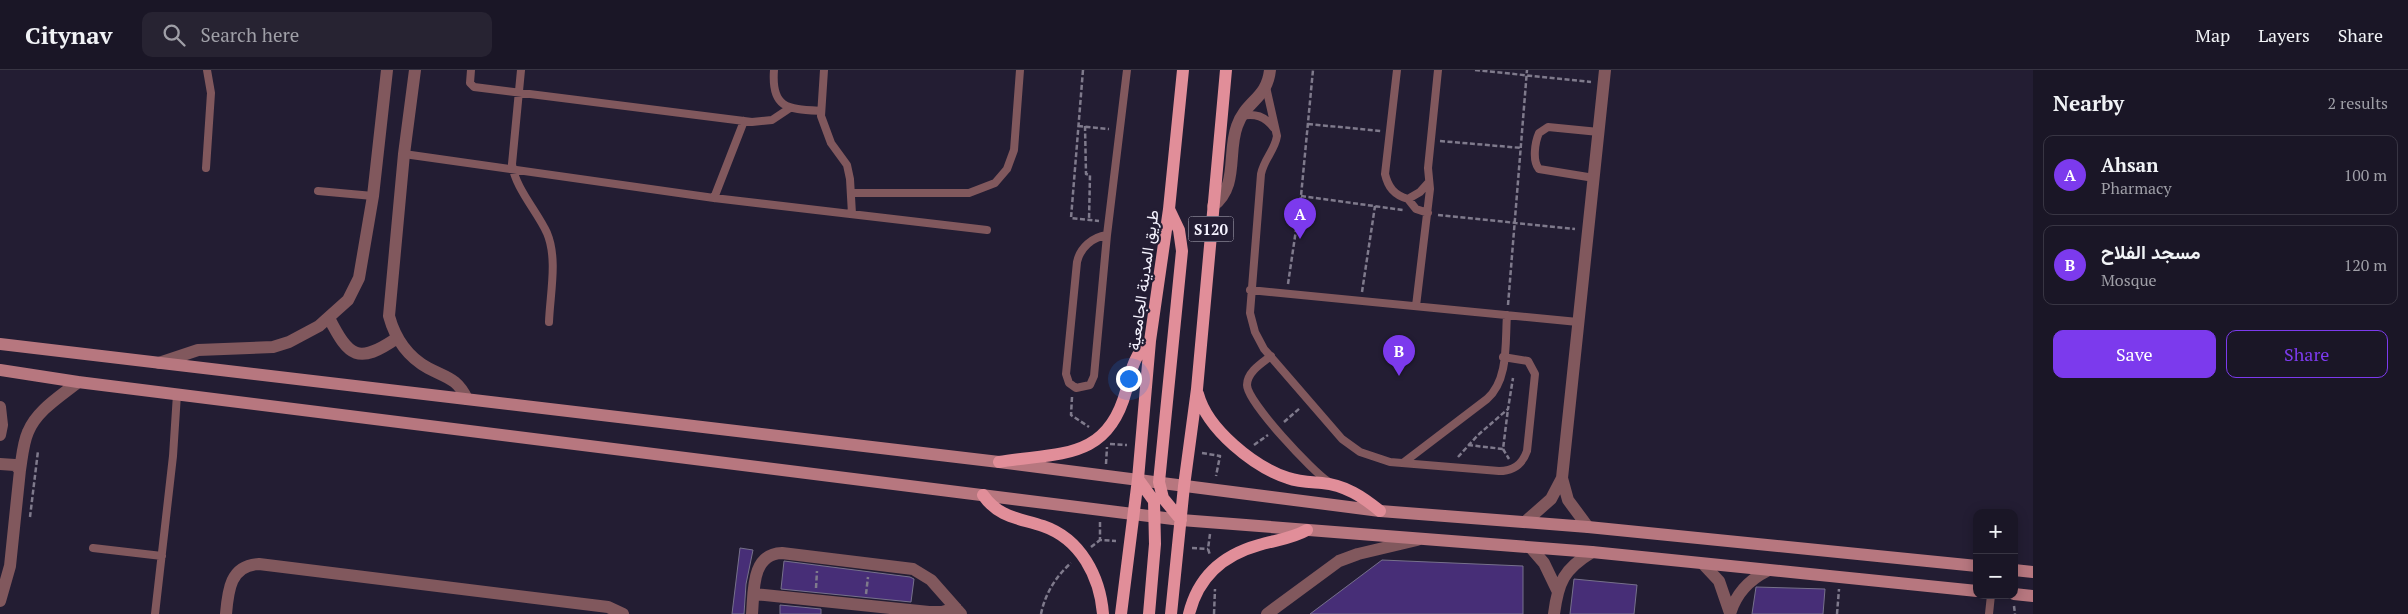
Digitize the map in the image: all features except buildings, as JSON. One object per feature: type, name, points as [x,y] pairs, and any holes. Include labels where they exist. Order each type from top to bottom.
[{"type":"main road","name":"طريق المدينة الجامعية","points":[[1121,614],[1138,479],[1150,340],[1169,209],[1183,70]]},
{"type":"main road","name":"S120","points":[[1197,389],[1226,70]]},
{"type":"main road","points":[[1169,209],[1179,230],[1182,252],[1159,482],[1163,498],[1181,520]]},
{"type":"main road","points":[[998,462],[1054,456],[1089,445],[1098,440],[1114,420],[1125,395],[1135,358],[1150,340]]},
{"type":"main road","points":[[1197,389],[1203,408],[1214,426],[1226,439],[1253,458],[1287,478],[1335,485],[1358,495],[1380,511]]},
{"type":"main road","points":[[1171,614],[1184,486],[1197,389]]},
{"type":"main road","points":[[1138,479],[1154,501],[1155,517],[1149,614]]},
{"type":"main road","points":[[983,496],[989,504],[1004,515],[1055,531],[1082,554],[1099,587],[1103,614]]},
{"type":"main road","points":[[1189,614],[1201,584],[1225,559],[1242,551],[1288,539],[1307,530]]},
{"type":"street","points":[[159,363],[198,350],[273,346],[305,335],[329,318],[348,300],[358,278],[373,196],[387,70]]},
{"type":"street","points":[[415,70],[404,154],[388,309],[397,338],[420,363],[454,380],[467,399]]},
{"type":"street","points":[[1213,206],[1228,187],[1234,138],[1241,116],[1266,87],[1270,70]]},
{"type":"street","points":[[1588,527],[1568,500],[1562,478],[1605,70]]},
{"type":"street","points":[[329,318],[344,345],[355,352],[362,354],[377,351],[397,338]]},
{"type":"street","points":[[0,344],[998,462],[1380,511],[1588,527],[1973,566]]},
{"type":"street","points":[[0,370],[78,382],[1133,515],[1592,552],[1704,565],[1973,590]]},
{"type":"street","points":[[0,600],[10,566],[6,549],[25,441],[32,424],[44,411],[78,382]]},
{"type":"street","points":[[0,407],[2,425],[0,435]]},
{"type":"street","points":[[0,464],[15,465],[20,470]]},
{"type":"street","points":[[1525,522],[1551,499],[1562,478]]},
{"type":"street","points":[[1267,614],[1339,561],[1358,554],[1419,539]]},
{"type":"street","points":[[1531,548],[1544,564],[1557,590]]},
{"type":"street","points":[[1554,614],[1557,590],[1575,564],[1592,552]]},
{"type":"street","points":[[752,614],[758,566],[768,555],[782,553],[903,566],[923,574],[958,611]]},
{"type":"street","points":[[226,614],[229,588],[233,577],[242,569],[259,564],[608,607],[623,614]]},
{"type":"street","points":[[1704,565],[1719,581],[1730,613]]},
{"type":"street","points":[[2018,570],[2033,572]]},
{"type":"street","points":[[1730,613],[1740,592],[1752,580],[1767,571]]},
{"type":"street","points":[[754,594],[936,613],[958,611]]},
{"type":"street","points":[[2018,594],[2033,596]]},
{"type":"lane","points":[[206,168],[212,93],[207,70]]},
{"type":"lane","points":[[471,70],[472,86],[744,121],[766,122],[790,108]]},
{"type":"lane","points":[[521,70],[512,169],[551,246],[549,322]]},
{"type":"lane","points":[[774,70],[773,90],[775,96],[790,108],[821,111]]},
{"type":"lane","points":[[824,70],[821,111],[825,130],[846,165],[852,193],[852,214]]},
{"type":"lane","points":[[852,193],[969,193],[995,183],[1007,169],[1014,150],[1020,70]]},
{"type":"lane","points":[[1107,235],[1097,237],[1087,244],[1078,257],[1066,374],[1072,386],[1086,387],[1093,381],[1094,376],[1107,235],[1108,222],[1127,70]]},
{"type":"lane","points":[[1397,70],[1385,174],[1395,193],[1408,199],[1416,209],[1428,213]]},
{"type":"lane","points":[[1416,306],[1428,213],[1428,168],[1438,70]]},
{"type":"lane","points":[[1266,87],[1276,143],[1263,165],[1261,174],[1250,290],[1252,323],[1259,341],[1271,356],[1350,446],[1370,457],[1403,463],[1506,471],[1514,468],[1524,458],[1535,374],[1528,361],[1503,357]]},
{"type":"lane","points":[[1241,116],[1256,115],[1264,118],[1275,129]]},
{"type":"lane","points":[[714,198],[744,121]]},
{"type":"lane","points":[[1594,178],[1542,171],[1535,163],[1536,150],[1539,132],[1545,128],[1599,132]]},
{"type":"lane","points":[[404,154],[714,198],[986,230]]},
{"type":"lane","points":[[1408,199],[1420,192],[1429,182]]},
{"type":"lane","points":[[318,190],[373,196]]},
{"type":"lane","points":[[1250,290],[1578,322]]},
{"type":"lane","points":[[1403,463],[1492,394],[1500,382],[1507,315]]},
{"type":"lane","points":[[1271,356],[1252,372],[1248,378],[1248,392],[1276,428],[1314,471],[1335,485]]},
{"type":"lane","points":[[155,614],[177,394]]},
{"type":"lane","points":[[93,548],[162,556]]},
{"type":"lane","points":[[1989,614],[1991,599]]},
{"type":"path","points":[[1083,70],[1071,218],[1108,222]]},
{"type":"path","points":[[1286,293],[1301,196],[1313,70]]},
{"type":"path","points":[[1475,70],[1604,83]]},
{"type":"path","points":[[1507,315],[1527,70]]},
{"type":"path","points":[[1308,124],[1390,131]]},
{"type":"path","points":[[1078,126],[1121,130]]},
{"type":"path","points":[[1085,126],[1086,174],[1090,175],[1090,220]]},
{"type":"path","points":[[1431,140],[1536,150]]},
{"type":"path","points":[[1301,196],[1428,213],[1588,231]]},
{"type":"path","points":[[1361,301],[1375,206]]},
{"type":"path","points":[[1468,445],[1504,449],[1516,358]]},
{"type":"path","points":[[1072,386],[1071,415],[1092,430],[1086,441],[1094,453],[1108,444]]},
{"type":"path","points":[[1450,466],[1468,445],[1508,409]]},
{"type":"path","points":[[1041,614],[1045,598],[1061,572],[1082,554]]},
{"type":"path","points":[[814,600],[819,557]]},
{"type":"path","points":[[865,606],[870,563]]},
{"type":"path","points":[[1837,614],[1840,577]]},
{"type":"place","name":"Ahsan","points":[[1300,239]]},
{"type":"place","name":"مسجد الفلاح","points":[[1399,376]]}]
